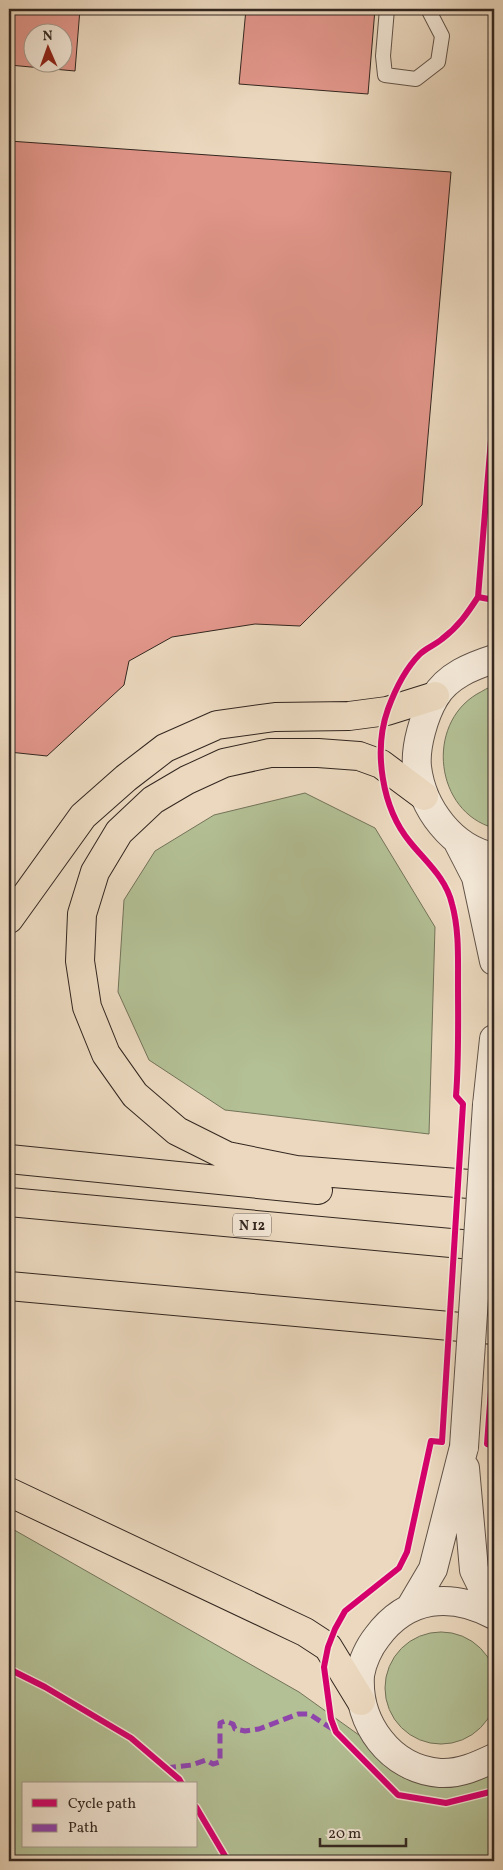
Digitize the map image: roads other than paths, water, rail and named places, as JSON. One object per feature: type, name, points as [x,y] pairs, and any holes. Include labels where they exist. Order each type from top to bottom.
[{"type":"highway","points":[[9,919],[83,816],[126,778],[165,748],[217,726],[275,717],[368,714],[387,711],[435,696]]},
{"type":"highway","points":[[424,796],[381,764],[359,756],[318,753],[270,753],[224,763],[187,780],[153,800],[119,832],[95,872],[82,914],[80,961],[87,1007],[106,1054],[134,1095],[177,1131],[227,1156],[296,1170],[494,1186]]},
{"type":"highway","points":[[9,1159],[297,1189],[494,1202]]},
{"type":"highway","name":"N 12","points":[[9,1202],[494,1247]]},
{"type":"highway","points":[[9,1286],[494,1330]]},
{"type":"highway","points":[[9,1492],[304,1632],[328,1647],[361,1701]]},
{"type":"street","points":[[494,640],[483,662],[451,680],[435,696],[422,726],[417,766],[424,796],[438,820],[457,840],[476,877],[494,961]]},
{"type":"street","points":[[457,840],[487,856],[494,857]]},
{"type":"street","points":[[494,1039],[487,1105],[464,1447],[474,1570],[494,1611]]},
{"type":"street","points":[[410,1608],[433,1569],[464,1447]]},
{"type":"street","points":[[494,1615],[476,1606],[454,1601],[431,1601],[410,1608],[386,1624],[369,1647],[360,1674],[361,1701],[370,1728],[388,1751],[412,1766],[440,1773],[468,1770],[494,1758]]},
{"type":"lane","points":[[387,9],[383,56],[386,75],[416,79],[438,62],[442,36],[428,9]]}]
